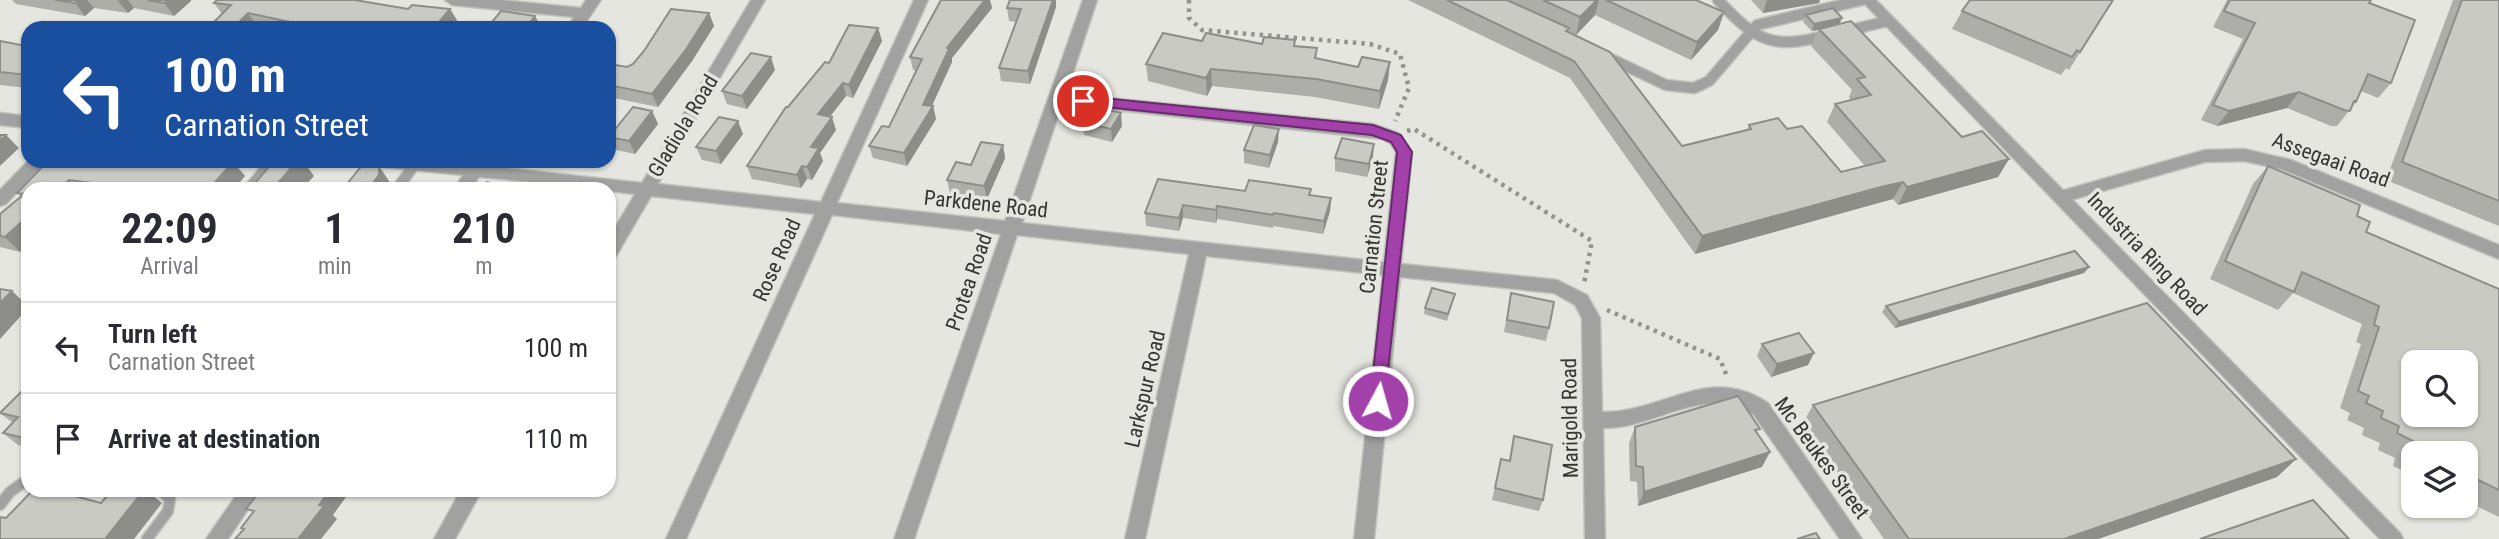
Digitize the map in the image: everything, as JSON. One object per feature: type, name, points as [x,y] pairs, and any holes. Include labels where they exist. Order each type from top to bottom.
[{"type":"street","points":[[452,0],[584,13]]},
{"type":"street","points":[[579,21],[594,0]]},
{"type":"street","name":"Gladiola Road","points":[[616,241],[758,0]]},
{"type":"street","name":"Rose Road","points":[[676,539],[921,0]]},
{"type":"street","name":"Protea Road","points":[[904,539],[1090,0]]},
{"type":"street","name":"Industria Ring Road","points":[[1868,0],[2393,539]]},
{"type":"street","name":"Carnation Street","points":[[1056,98],[1373,130],[1389,134],[1402,145],[1404,152],[1393,270],[1363,539]]},
{"type":"street","points":[[0,119],[21,121]]},
{"type":"street","name":"Assegaai Road","points":[[2060,197],[2205,156],[2244,155],[2285,164],[2499,252]]},
{"type":"street","points":[[0,200],[31,168]]},
{"type":"street","name":"Parkdene Road","points":[[493,168],[590,182]]},
{"type":"street","name":"Parkdene Road","points":[[616,186],[1557,287],[1581,300]]},
{"type":"street","name":"Larkspur Road","points":[[1135,539],[1199,250]]},
{"type":"street","name":"Marigold Road","points":[[1581,300],[1591,318],[1595,539]]},
{"type":"street","points":[[1592,420],[1625,419],[1717,393],[1734,393]]},
{"type":"street","name":"Mc Beukes Street","points":[[1734,393],[1746,397],[1761,409],[1852,539]]},
{"type":"street","points":[[216,539],[246,497]]},
{"type":"street","points":[[444,539],[468,497]]},
{"type":"lane","points":[[1718,0],[1740,25],[1789,44],[1888,21]]},
{"type":"lane","points":[[1593,51],[1666,85],[1695,88],[1709,81],[1752,30],[1762,23],[1862,0]]},
{"type":"lane","points":[[255,182],[266,168]]},
{"type":"lane","points":[[0,505],[21,483]]},
{"type":"lane","points":[[147,539],[168,511],[170,499],[168,497]]},
{"type":"path","points":[[1189,0],[1186,13],[1190,23],[1202,30],[1370,44],[1400,54],[1409,88],[1389,134]]},
{"type":"path","points":[[1389,134],[1414,130],[1592,241],[1581,300],[1720,359],[1734,393]]},
{"type":"building","points":[[55,0],[79,0],[75,3]]},
{"type":"building","points":[[148,0],[169,0],[164,3]]},
{"type":"building","points":[[217,0],[355,0],[408,9],[412,5],[450,9],[440,21],[286,21],[248,13],[240,21],[215,21],[231,5],[214,3]]},
{"type":"building","points":[[941,0],[985,0],[947,48],[949,49],[923,105],[933,106],[904,153],[869,146],[882,126],[889,127],[922,59],[910,57]]},
{"type":"building","points":[[1010,0],[1053,0],[1028,71],[999,68],[1021,9],[1007,8]]},
{"type":"building","points":[[1447,0],[1507,0],[1569,28],[1566,31],[1610,52],[1682,146],[1751,129],[1749,125],[1778,118],[1787,129],[1802,126],[1841,172],[1885,161],[1835,104],[1871,95],[1857,79],[1865,77],[1819,29],[1851,21],[1962,137],[1982,131],[2009,159],[1907,187],[1903,182],[1881,187],[1702,236],[1574,61]]},
{"type":"building","points":[[1543,0],[1597,0],[1580,17]]},
{"type":"building","points":[[1606,0],[1696,0],[1724,12],[1697,42]]},
{"type":"building","points":[[1970,0],[2113,0],[2080,52],[2077,50],[2072,57],[1962,11]]},
{"type":"building","points":[[2230,0],[2371,0],[2369,3],[2415,20],[2391,83],[2368,74],[2350,111],[2299,92],[2229,111],[2213,105],[2255,23],[2224,11]]},
{"type":"building","points":[[2462,0],[2499,0],[2499,201],[2402,162]]},
{"type":"building","points":[[1833,8],[1842,18],[1814,24],[1806,15]]},
{"type":"building","points":[[671,9],[709,13],[687,48],[652,94],[616,86],[616,65],[627,67],[633,64]]},
{"type":"building","points":[[501,11],[535,16],[531,21],[493,21]]},
{"type":"building","points":[[849,25],[878,28],[849,85],[843,83],[818,114],[832,117],[811,147],[819,148],[807,167],[802,166],[797,175],[747,166],[786,107],[825,62],[829,63]]},
{"type":"building","points":[[1163,33],[1202,41],[1206,33],[1262,44],[1264,37],[1295,40],[1294,46],[1317,48],[1315,58],[1358,67],[1362,57],[1390,62],[1380,91],[1316,79],[1211,69],[1206,78],[1146,64]]},
{"type":"building","points":[[0,41],[21,45],[21,74],[0,72]]},
{"type":"building","points":[[751,53],[771,57],[742,96],[722,91]]},
{"type":"building","points":[[1093,106],[1121,113],[1111,129],[1082,122]]},
{"type":"building","points":[[633,107],[652,111],[629,141],[616,138],[616,128]]},
{"type":"building","points":[[719,117],[738,121],[716,151],[696,147]]},
{"type":"building","points":[[1254,125],[1279,129],[1270,155],[1244,150]]},
{"type":"building","points":[[1342,138],[1374,144],[1369,164],[1335,158]]},
{"type":"building","points":[[981,142],[1003,145],[984,186],[947,180],[956,162],[971,165]]},
{"type":"building","points":[[2268,166],[2360,205],[2357,216],[2370,222],[2366,232],[2499,289],[2499,490],[2478,480],[2478,441],[2413,441],[2397,433],[2399,426],[2381,418],[2383,411],[2366,403],[2369,396],[2358,391],[2379,327],[2374,325],[2379,306],[2302,272],[2294,292],[2225,261]]},
{"type":"building","points":[[41,168],[228,168],[215,182],[28,182]]},
{"type":"building","points":[[268,168],[291,168],[279,182],[256,182]]},
{"type":"building","points":[[360,168],[379,168],[379,175],[374,182],[349,182]]},
{"type":"building","points":[[1158,179],[1245,191],[1249,180],[1311,189],[1309,195],[1331,198],[1324,221],[1217,206],[1216,210],[1183,205],[1179,218],[1145,213]]},
{"type":"building","points":[[21,196],[21,222],[5,237],[0,236],[0,214]]},
{"type":"building","points":[[2075,251],[2089,267],[1899,322],[1886,306]]},
{"type":"building","points":[[1432,288],[1455,294],[1448,314],[1425,308]]},
{"type":"building","points":[[0,289],[12,291],[0,303]]},
{"type":"building","points":[[1511,293],[1554,302],[1549,328],[1507,320]]},
{"type":"building","points":[[2147,303],[2296,459],[2064,539],[1909,539],[1813,405]]},
{"type":"building","points":[[1799,333],[1814,353],[1777,364],[1762,344]]},
{"type":"building","points":[[21,392],[21,437],[3,433],[18,417],[0,413]]},
{"type":"building","points":[[1738,396],[1760,429],[1755,430],[1770,452],[1644,492],[1643,467],[1636,466],[1635,427]]},
{"type":"building","points":[[1514,436],[1552,445],[1543,500],[1495,488],[1501,459],[1510,461]]},
{"type":"building","points":[[26,497],[78,497],[101,503],[106,497],[138,497],[105,539],[0,539],[0,517],[6,518]]},
{"type":"building","points":[[255,497],[325,497],[319,505],[324,506],[298,539],[235,539],[254,511],[246,509]]},
{"type":"building","points":[[2313,500],[2349,539],[2200,539]]},
{"type":"building","points":[[1816,533],[1820,539],[1797,539]]},
{"type":"route","points":[[1083,101],[1373,130],[1383,132],[1402,145],[1404,152],[1393,270],[1378,401]]}]
